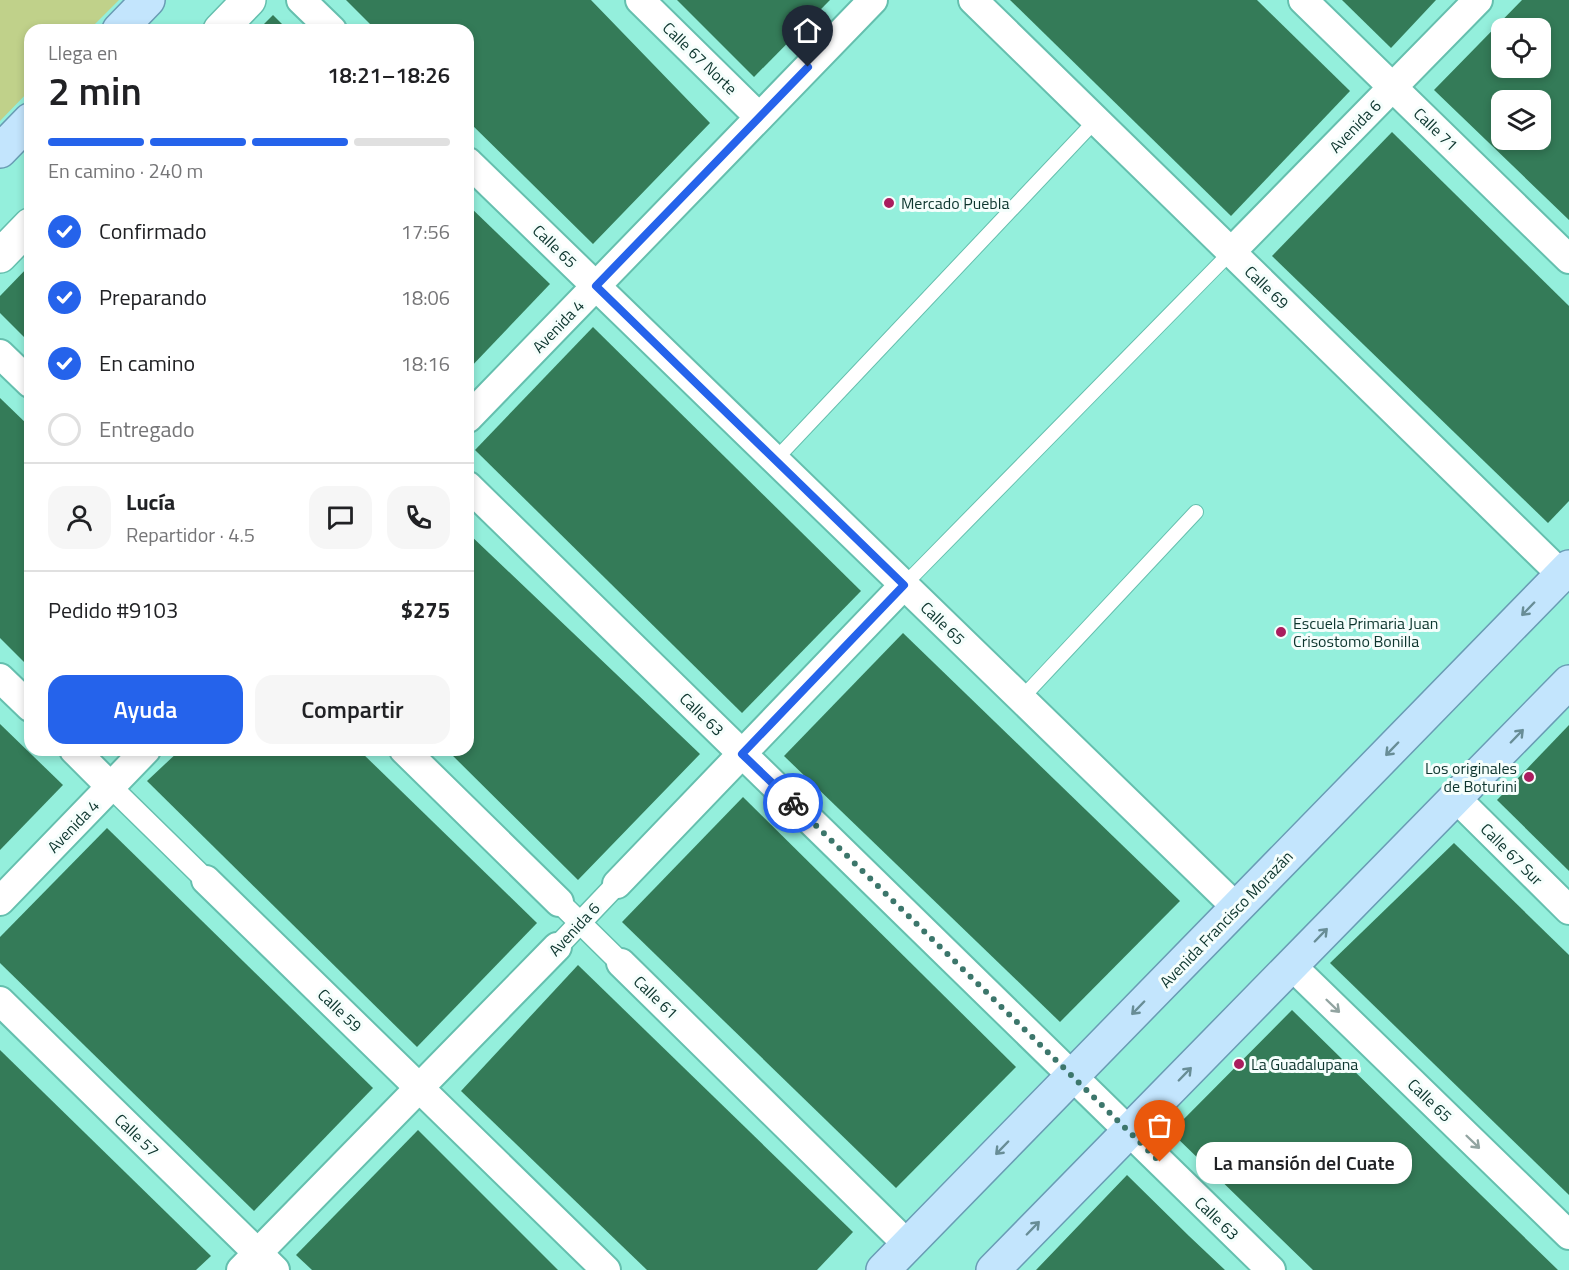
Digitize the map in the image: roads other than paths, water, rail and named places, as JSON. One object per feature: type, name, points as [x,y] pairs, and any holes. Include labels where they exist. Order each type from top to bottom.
[{"type":"main road","points":[[125,24],[148,0]]},
{"type":"main road","points":[[226,24],[249,0]]},
{"type":"main road","points":[[0,151],[24,126]]},
{"type":"main road","points":[[0,255],[24,231]]},
{"type":"main road","name":"Avenida Francisco Morazán","points":[[883,1270],[1565,571]]},
{"type":"main road","points":[[993,1270],[1569,682]]},
{"type":"street","points":[[301,0],[326,24]]},
{"type":"street","name":"Calle 67 Norte","points":[[640,0],[759,117]]},
{"type":"street","name":"Avenida 4","points":[[474,412],[873,0]]},
{"type":"street","name":"Calle 69","points":[[973,0],[1231,252],[1565,571]]},
{"type":"street","name":"Calle 71","points":[[1303,0],[1569,259]]},
{"type":"street","name":"Avenida 6","points":[[1231,252],[1478,0]]},
{"type":"street","name":"Calle 65","points":[[474,168],[1236,908]]},
{"type":"street","points":[[0,354],[24,377]]},
{"type":"street","name":"Calle 63","points":[[474,492],[1271,1270]]},
{"type":"street","name":"Avenida 6","points":[[258,1264],[420,1088],[904,585]]},
{"type":"street","points":[[0,678],[24,701]]},
{"type":"street","name":"Calle 59","points":[[80,756],[606,1270]]},
{"type":"street","name":"Avenida 4","points":[[0,902],[140,756]]},
{"type":"street","name":"Calle 61","points":[[410,756],[908,1245]]},
{"type":"street","name":"Calle 67 Sur","points":[[1456,798],[1569,909]]},
{"type":"street","name":"Calle 65","points":[[1291,965],[1569,1235]]},
{"type":"street","name":"Calle 57","points":[[0,1001],[258,1264]]},
{"type":"lane","points":[[775,460],[1096,120]]},
{"type":"lane","points":[[904,585],[1231,252]]},
{"type":"lane","points":[[1021,699],[1196,512]]},
{"type":"place","name":"Mercado Puebla","points":[[889,203]]},
{"type":"place","name":"Escuela Primaria Juan Crisostomo Bonilla","points":[[1281,632]]},
{"type":"place","name":"Los originales de Boturini","points":[[1529,777]]},
{"type":"place","name":"La Guadalupana","points":[[1239,1064]]},
{"type":"place","name":"La mansión del Cuate","points":[[1160,1162]]}]
